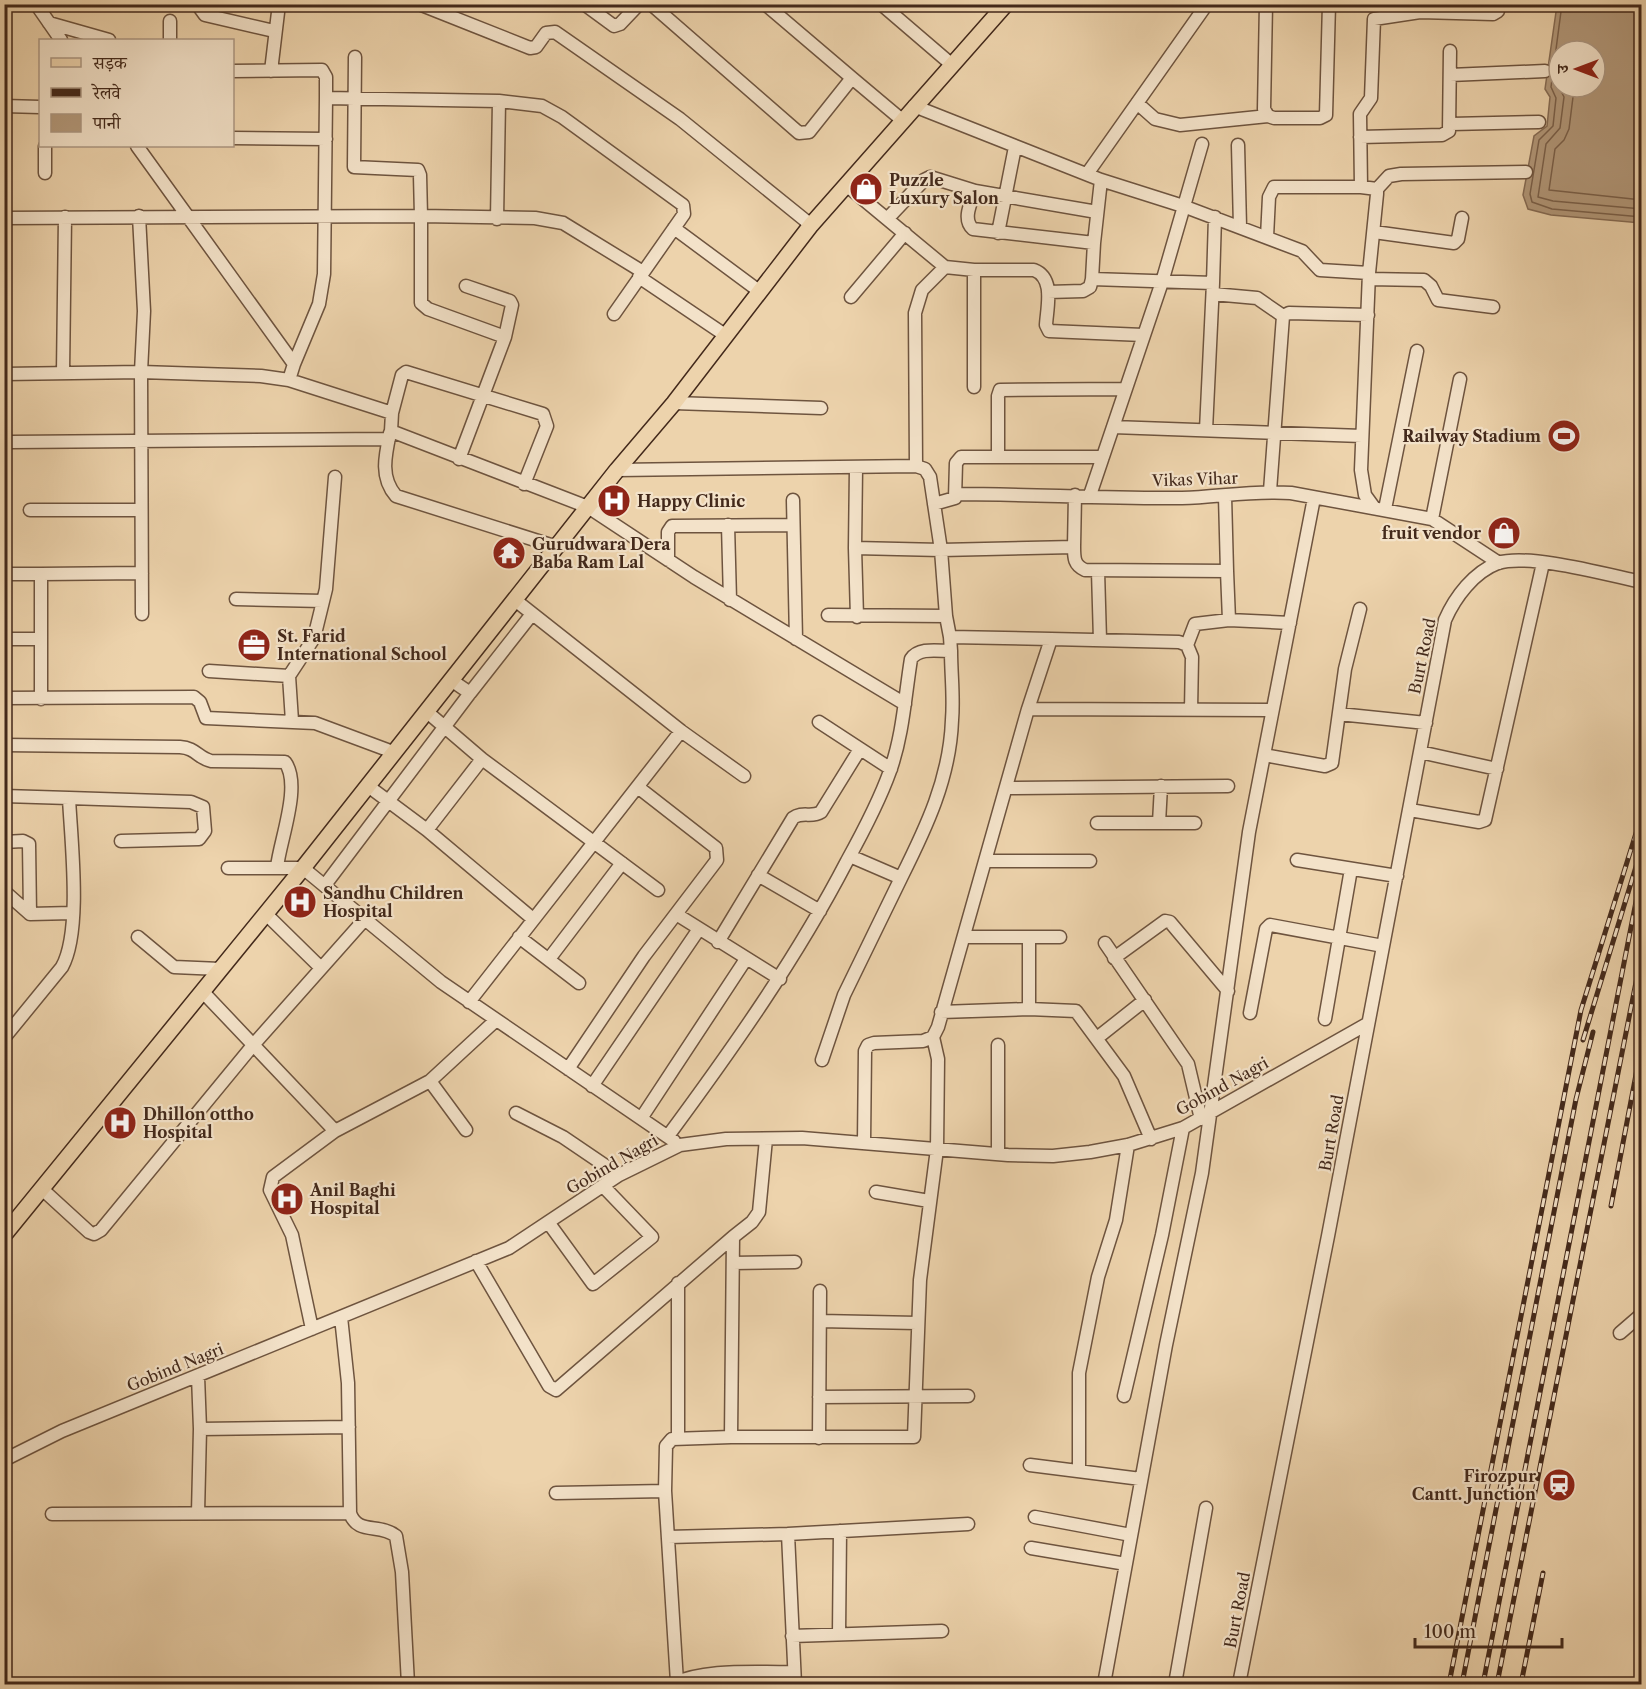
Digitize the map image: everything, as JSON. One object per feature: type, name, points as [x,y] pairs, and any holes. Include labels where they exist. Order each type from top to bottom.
[{"type":"main road","points":[[4,1235],[303,868],[617,470],[674,403],[724,335],[811,225],[1006,4]]},
{"type":"street","points":[[36,4],[61,39]]},
{"type":"street","points":[[197,4],[205,15],[274,31]]},
{"type":"street","points":[[270,71],[279,4]]},
{"type":"street","points":[[419,4],[526,47],[536,47],[546,33],[555,32],[680,119],[811,225]]},
{"type":"street","points":[[584,4],[614,26],[620,24],[639,4]]},
{"type":"street","points":[[651,4],[799,133],[809,132],[852,78]]},
{"type":"street","points":[[765,4],[903,120]]},
{"type":"street","points":[[881,4],[951,64]]},
{"type":"street","points":[[1087,174],[1207,4]]},
{"type":"street","points":[[1266,4],[1264,109],[1268,116]]},
{"type":"street","points":[[1137,103],[1155,119],[1180,125],[1268,116],[1320,118],[1326,115],[1329,4]]},
{"type":"street","points":[[1361,187],[1360,110],[1371,98],[1374,19],[1420,8],[1470,9],[1493,14],[1498,11],[1499,4]]},
{"type":"street","points":[[170,21],[170,39]]},
{"type":"street","points":[[49,23],[105,39]]},
{"type":"street","points":[[1360,137],[1442,135],[1449,131],[1451,124],[1450,51]]},
{"type":"street","points":[[355,57],[354,167],[418,170],[420,175],[421,303],[428,309],[505,337]]},
{"type":"street","points":[[234,71],[322,70],[326,77],[324,274],[319,304],[289,380]]},
{"type":"street","points":[[1450,75],[1545,71]]},
{"type":"street","points":[[326,98],[499,101],[542,106],[581,130],[683,205],[684,214],[614,314]]},
{"type":"street","points":[[497,219],[499,101]]},
{"type":"street","points":[[4,106],[39,107]]},
{"type":"street","points":[[914,106],[1101,180],[1215,217],[1302,250],[1309,255],[1315,267],[1320,270],[1424,280],[1431,286],[1438,300],[1493,307]]},
{"type":"street","points":[[1451,124],[1539,122]]},
{"type":"street","points":[[234,138],[326,139]]},
{"type":"street","points":[[1090,495],[1162,282],[1202,144]]},
{"type":"street","points":[[1238,145],[1240,227]]},
{"type":"street","points":[[45,147],[45,173]]},
{"type":"street","points":[[142,147],[188,216],[294,364]]},
{"type":"street","points":[[998,233],[1015,147]]},
{"type":"street","points":[[1379,508],[1362,484],[1369,276],[1377,189],[1389,176],[1401,174],[1526,172]]},
{"type":"street","points":[[888,218],[924,180],[930,177],[975,191],[1097,212]]},
{"type":"street","points":[[1048,292],[1083,291],[1090,287],[1101,180]]},
{"type":"street","points":[[846,185],[945,267],[974,270],[1034,270],[1043,273],[1047,280],[1046,325],[1049,331],[1143,335]]},
{"type":"street","points":[[1267,237],[1269,197],[1274,187],[1377,189]]},
{"type":"street","points":[[975,191],[967,217],[968,225],[973,229],[1094,243]]},
{"type":"street","points":[[139,216],[144,311],[141,372],[142,614]]},
{"type":"street","points":[[4,218],[139,216],[535,218],[563,223],[641,274],[724,335]]},
{"type":"street","points":[[63,373],[65,217]]},
{"type":"street","points":[[1206,430],[1215,217]]},
{"type":"street","points":[[1374,232],[1454,243],[1458,239],[1462,218]]},
{"type":"street","points":[[674,228],[759,291]]},
{"type":"street","points":[[851,297],[905,233]]},
{"type":"street","points":[[916,466],[915,313],[922,290],[945,267]]},
{"type":"street","points":[[974,270],[974,387]]},
{"type":"street","points":[[1092,279],[1162,282],[1213,289],[1257,298],[1283,316]]},
{"type":"street","points":[[459,459],[505,337],[512,311],[510,301],[466,286]]},
{"type":"street","points":[[1283,316],[1289,313],[1368,315]]},
{"type":"street","points":[[1270,491],[1283,316]]},
{"type":"street","points":[[1379,508],[1417,351]]},
{"type":"street","points":[[4,374],[141,372],[261,376],[289,380],[393,413]]},
{"type":"street","points":[[524,484],[547,426],[547,420],[543,414],[406,372],[402,375],[384,470],[387,486],[396,496],[557,547]]},
{"type":"street","points":[[1460,379],[1432,519],[1499,563],[1543,563],[1641,582]]},
{"type":"street","points":[[998,457],[1000,390],[1125,389]]},
{"type":"street","points":[[674,403],[821,408]]},
{"type":"street","points":[[1113,428],[1362,436]]},
{"type":"street","points":[[11,442],[390,435],[588,507],[730,600],[905,704]]},
{"type":"street","points":[[934,504],[951,501],[957,494],[957,459],[1103,457]]},
{"type":"street","points":[[617,470],[916,466],[925,469],[930,477],[941,550],[951,651],[952,721],[947,759],[939,795],[844,995],[822,1060]]},
{"type":"street","points":[[856,468],[857,617]]},
{"type":"street","points":[[292,721],[289,676],[314,638],[323,601],[335,477]]},
{"type":"street","name":"Vikas Vihar","points":[[957,494],[1090,495],[1139,498],[1225,496],[1270,491],[1379,508],[1432,519]]},
{"type":"street","points":[[1075,495],[1074,547],[1075,561],[1079,567],[1098,571],[1227,571]]},
{"type":"street","points":[[1225,496],[1229,620]]},
{"type":"street","points":[[1104,1684],[1166,1345],[1200,1183],[1206,1117],[1228,992],[1249,832],[1314,498]]},
{"type":"street","points":[[793,500],[796,639]]},
{"type":"street","points":[[30,510],[141,510]]},
{"type":"street","points":[[728,525],[730,600]]},
{"type":"street","points":[[668,560],[668,532],[672,526],[793,525]]},
{"type":"street","points":[[855,548],[941,550],[1074,547]]},
{"type":"street","name":"Burt Road","points":[[1239,1684],[1329,1236],[1367,1024],[1445,620],[1462,591],[1483,572],[1499,563]]},
{"type":"street","points":[[1410,810],[1479,822],[1485,820],[1543,563]]},
{"type":"street","points":[[1098,571],[1100,640]]},
{"type":"street","points":[[4,574],[142,573]]},
{"type":"street","points":[[41,574],[41,699]]},
{"type":"street","points":[[236,599],[323,601]]},
{"type":"street","points":[[515,600],[681,731],[744,776]]},
{"type":"street","points":[[1264,755],[1329,766],[1345,669],[1360,609]]},
{"type":"street","points":[[325,885],[443,727],[532,614]]},
{"type":"street","points":[[828,615],[946,616]]},
{"type":"street","points":[[1191,710],[1192,657],[1187,645],[1195,624],[1229,620],[1290,623]]},
{"type":"street","points":[[950,637],[1100,640],[1187,645]]},
{"type":"street","points":[[4,639],[41,639]]},
{"type":"street","points":[[793,1671],[712,1675],[674,1683],[665,1491],[666,1446],[668,1441],[678,1439],[731,1437],[914,1437],[917,1323],[929,1201],[937,1149],[938,1059],[933,1037],[965,937],[1028,709],[1052,639]]},
{"type":"street","points":[[668,1136],[780,979],[820,911],[876,806],[891,769],[905,704],[911,659],[915,653],[951,651]]},
{"type":"street","points":[[209,671],[289,676]]},
{"type":"street","points":[[451,680],[470,693]]},
{"type":"street","points":[[4,698],[194,697],[200,702],[206,718],[315,723],[339,730],[393,752]]},
{"type":"street","points":[[1028,709],[1271,710]]},
{"type":"street","points":[[426,711],[482,759],[658,890]]},
{"type":"street","points":[[1339,714],[1426,723]]},
{"type":"street","points":[[819,722],[891,769]]},
{"type":"street","points":[[469,1002],[639,788],[681,731]]},
{"type":"street","points":[[4,745],[180,747],[195,750],[211,761],[285,762],[290,769],[291,790],[277,867]]},
{"type":"street","points":[[718,942],[793,818],[797,815],[821,812],[860,749]]},
{"type":"street","points":[[1420,752],[1497,769]]},
{"type":"street","points":[[427,831],[482,759]]},
{"type":"street","points":[[368,786],[427,831],[533,919]]},
{"type":"street","points":[[1159,823],[1161,786]]},
{"type":"street","points":[[1006,788],[1228,786]]},
{"type":"street","points":[[568,1069],[676,914],[717,860],[716,848],[639,788]]},
{"type":"street","points":[[4,796],[191,802],[203,807],[205,831],[199,839],[121,841]]},
{"type":"street","points":[[6,1034],[69,954],[72,913],[69,798]]},
{"type":"street","points":[[1097,823],[1195,823]]},
{"type":"street","points":[[4,842],[29,844],[30,914]]},
{"type":"street","points":[[850,856],[901,878]]},
{"type":"street","points":[[1297,860],[1397,876]]},
{"type":"street","points":[[985,861],[1090,861]]},
{"type":"street","points":[[549,959],[622,863]]},
{"type":"street","points":[[228,868],[303,868],[469,1002],[592,1086],[642,1117],[680,1145]]},
{"type":"street","points":[[1325,1019],[1351,869]]},
{"type":"street","points":[[758,875],[820,911]]},
{"type":"street","points":[[6,896],[30,914],[72,913]]},
{"type":"street","points":[[266,914],[321,968]]},
{"type":"street","points":[[676,914],[780,979]]},
{"type":"street","points":[[42,1189],[89,1232],[98,1233],[254,1044],[365,919]]},
{"type":"street","points":[[1114,958],[1161,922],[1170,922],[1228,992]]},
{"type":"street","points":[[1250,1013],[1266,928],[1270,925],[1383,946]]},
{"type":"street","points":[[592,1086],[699,929]]},
{"type":"street","points":[[138,937],[174,968],[220,969]]},
{"type":"street","points":[[519,937],[579,983]]},
{"type":"street","points":[[965,937],[1060,937]]},
{"type":"street","points":[[1029,937],[1029,1009]]},
{"type":"street","points":[[1105,942],[1188,1064],[1206,1117]]},
{"type":"street","points":[[642,1117],[746,959]]},
{"type":"street","points":[[202,991],[335,1131]]},
{"type":"street","points":[[1097,1038],[1145,1000]]},
{"type":"street","points":[[941,1012],[1029,1009],[1076,1011],[1124,1076],[1151,1139]]},
{"type":"street","points":[[312,1329],[292,1235],[270,1190],[270,1183],[293,1160],[335,1131],[430,1081],[495,1021]]},
{"type":"street","name":"Gobind Nagri","points":[[4,1460],[62,1431],[509,1248],[619,1175],[680,1145],[726,1139],[766,1139],[864,1142],[998,1154],[1053,1156],[1128,1145],[1183,1128],[1206,1117],[1332,1041],[1367,1024]]},
{"type":"street","points":[[864,1142],[865,1051],[868,1045],[923,1041],[933,1037]]},
{"type":"street","points":[[998,1045],[998,1154]]},
{"type":"street","points":[[430,1081],[466,1130]]},
{"type":"street","points":[[516,1113],[563,1137],[619,1175]]},
{"type":"street","points":[[1124,1396],[1183,1128]]},
{"type":"street","points":[[476,1262],[549,1386],[556,1390],[678,1283],[752,1222],[759,1212],[766,1139]]},
{"type":"street","points":[[1079,1471],[1080,1364],[1098,1277],[1116,1220],[1128,1145]]},
{"type":"street","points":[[548,1222],[592,1284],[652,1237],[603,1186]]},
{"type":"street","points":[[876,1192],[929,1201]]},
{"type":"street","points":[[731,1437],[733,1237]]},
{"type":"street","points":[[733,1263],[795,1262]]},
{"type":"street","points":[[678,1283],[678,1439]]},
{"type":"street","points":[[819,1438],[820,1290]]},
{"type":"street","points":[[1620,1333],[1641,1314]]},
{"type":"street","points":[[341,1317],[348,1383],[350,1513],[353,1521],[359,1527],[380,1527],[396,1536],[402,1572],[408,1684]]},
{"type":"street","points":[[820,1321],[917,1323]]},
{"type":"street","points":[[198,1376],[200,1429],[198,1513]]},
{"type":"street","points":[[819,1397],[968,1396]]},
{"type":"street","points":[[200,1429],[349,1427]]},
{"type":"street","points":[[1030,1465],[1141,1479]]},
{"type":"street","points":[[556,1493],[665,1491]]},
{"type":"street","points":[[1175,1684],[1206,1508]]},
{"type":"street","points":[[52,1514],[350,1513]]},
{"type":"street","points":[[1035,1517],[1131,1535]]},
{"type":"street","points":[[668,1537],[788,1534],[968,1524]]},
{"type":"street","points":[[839,1634],[840,1531]]},
{"type":"street","points":[[788,1534],[795,1684]]},
{"type":"street","points":[[1032,1548],[1126,1564]]},
{"type":"street","points":[[792,1636],[942,1631]]},
{"type":"water","points":[[1557,5],[1641,5],[1641,223],[1551,215],[1528,209],[1523,195],[1534,136],[1547,126],[1550,99],[1607,99],[1607,39],[1552,39]]},
{"type":"railway","points":[[1449,1684],[1581,1010],[1642,814]]},
{"type":"railway","points":[[1583,1040],[1642,847]]},
{"type":"railway","points":[[1483,1684],[1642,871]]},
{"type":"railway","points":[[1497,1684],[1642,952]]},
{"type":"railway","points":[[1462,1684],[1576,1099],[1593,1032]]},
{"type":"railway","points":[[1611,1206],[1642,1043]]},
{"type":"railway","points":[[1521,1684],[1543,1573]]},
{"type":"place","name":"Puzzle Luxury Salon","points":[[866,189]]},
{"type":"place","name":"Railway Stadium","points":[[1564,436]]},
{"type":"place","name":"Happy Clinic","points":[[614,501]]},
{"type":"place","name":"fruit vendor","points":[[1504,533]]},
{"type":"place","name":"Gurudwara Dera Baba Ram Lal","points":[[509,553]]},
{"type":"place","name":"St. Farid International School","points":[[254,645]]},
{"type":"place","name":"Sandhu Children Hospital","points":[[300,902]]},
{"type":"place","name":"Dhillon ottho Hospital","points":[[120,1123]]},
{"type":"place","name":"Anil Baghi Hospital","points":[[287,1199]]},
{"type":"place","name":"Firozpur Cantt. Junction","points":[[1559,1485]]}]
